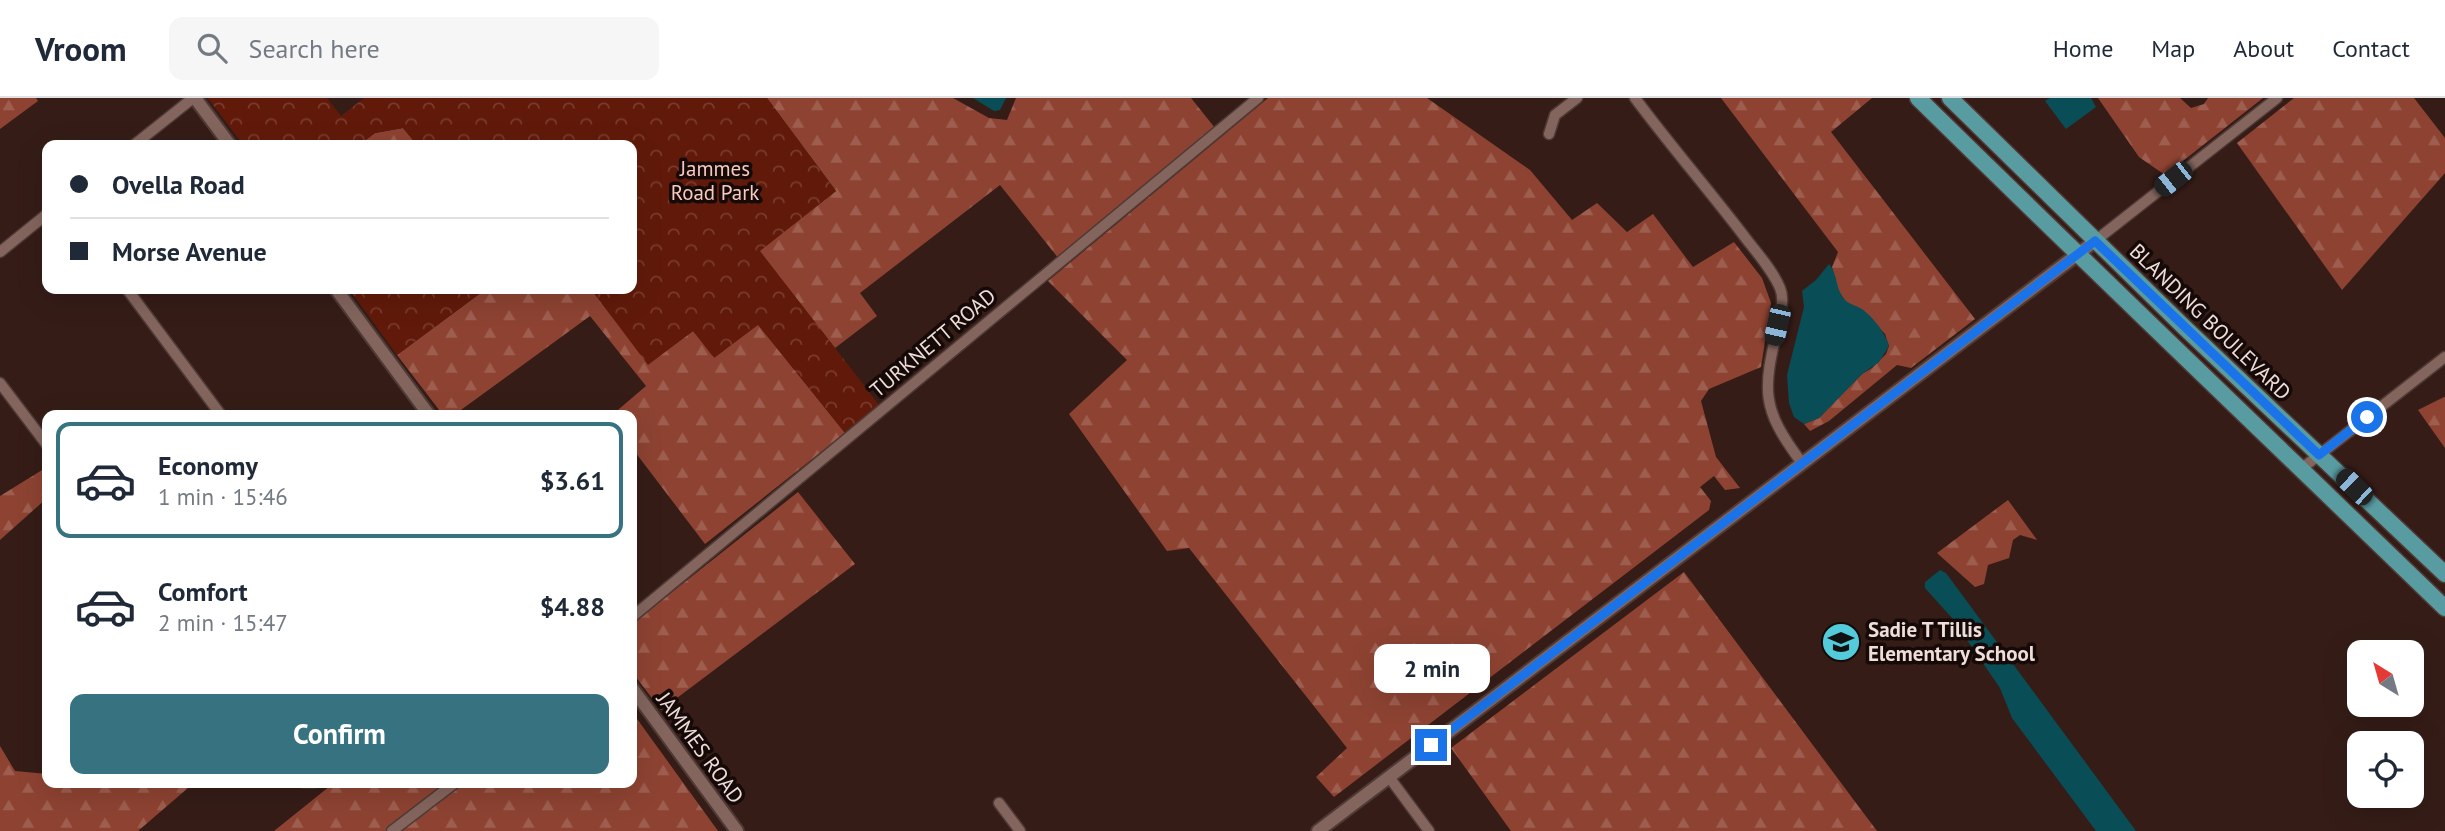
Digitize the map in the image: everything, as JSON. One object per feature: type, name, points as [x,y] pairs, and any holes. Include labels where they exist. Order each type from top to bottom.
[{"type":"main road","name":"BLANDING BOULEVARD","points":[[1950,98],[2095,241],[2445,574]]},
{"type":"main road","name":"BLANDING BOULEVARD","points":[[1925,100],[2077,254],[2445,608]]},
{"type":"main road","points":[[2159,334],[2180,339],[2194,350],[2208,349]]},
{"type":"street","points":[[140,140],[194,98],[226,140]]},
{"type":"street","name":"TURKNETT ROAD","points":[[637,613],[1258,98]]},
{"type":"street","points":[[1549,134],[1555,115],[1577,98]]},
{"type":"street","points":[[1635,98],[1723,208],[1782,290],[1782,304],[1766,388],[1770,408],[1780,431],[1802,463]]},
{"type":"street","points":[[1318,831],[2095,241],[2277,98]]},
{"type":"street","points":[[0,252],[42,218]]},
{"type":"street","points":[[131,294],[217,410]]},
{"type":"street","points":[[340,294],[425,410]]},
{"type":"street","points":[[2301,469],[2445,358]]},
{"type":"street","points":[[0,383],[42,438]]},
{"type":"street","name":"JAMMES ROAD","points":[[637,695],[737,831]]},
{"type":"street","points":[[1389,777],[1429,831]]},
{"type":"street","points":[[392,831],[448,788]]},
{"type":"street","points":[[999,803],[1020,831]]},
{"type":"green space","points":[[0,98],[36,98],[38,101],[0,129]]},
{"type":"green space","name":"Jammes Road Park","points":[[208,98],[327,98],[341,116],[364,98],[767,98],[836,191],[760,251],[880,406],[845,433],[758,325],[714,358],[693,331],[648,365],[595,294],[637,294],[637,140],[413,140],[403,128],[375,133],[366,140],[239,140]]},
{"type":"green space","points":[[767,98],[953,98],[989,118],[1007,120],[1016,98],[1191,98],[1215,128],[1059,259],[1000,185],[860,293],[877,316],[835,348],[759,251],[836,191]]},
{"type":"green space","points":[[1268,98],[1427,98],[1530,170],[1572,220],[1597,203],[1627,232],[1653,214],[1693,267],[1734,242],[1762,278],[1771,303],[1761,367],[1709,389],[1701,401],[1716,457],[1740,488],[1725,490],[1714,476],[1700,487],[1711,501],[1709,510],[1334,797],[1316,777],[1347,748],[1189,548],[1167,551],[1069,414],[1127,360],[1048,281]]},
{"type":"green space","points":[[1721,98],[1872,98],[1831,132],[1975,319],[1911,368],[1897,365],[1829,421],[1810,431],[1804,424],[1819,418],[1862,374],[1886,354],[1889,346],[1885,334],[1863,310],[1846,302],[1838,290],[1832,267],[1838,252]]},
{"type":"green space","points":[[2098,98],[2180,98],[2191,108],[2204,104],[2208,98],[2263,98],[2165,175],[2139,157]]},
{"type":"green space","points":[[2294,98],[2414,98],[2445,138],[2445,173],[2342,290],[2237,143]]},
{"type":"green space","points":[[403,128],[413,140],[366,140],[375,133]]},
{"type":"green space","points":[[353,294],[479,294],[397,355]]},
{"type":"green space","points":[[479,294],[595,294],[648,364],[693,331],[715,357],[758,324],[845,433],[705,544],[637,455],[637,410],[618,410],[646,386],[590,316],[461,410],[439,410],[397,355]]},
{"type":"green space","points":[[2445,397],[2445,448],[2418,410]]},
{"type":"green space","points":[[42,470],[42,502],[0,540],[0,496]]},
{"type":"green space","points":[[798,492],[855,564],[661,710],[637,679],[637,620]]},
{"type":"green space","points":[[2008,500],[2037,540],[2020,535],[2013,540],[2009,558],[1988,565],[1984,584],[1975,587],[1937,553]]},
{"type":"green space","points":[[1684,572],[1877,831],[1511,831],[1451,748]]},
{"type":"green space","points":[[637,719],[718,831],[274,831],[328,788],[637,788]]},
{"type":"green space","points":[[0,746],[15,771],[42,774],[42,788],[188,788],[138,831],[0,831]]},
{"type":"water","points":[[973,98],[1006,98],[1000,110],[994,111]]},
{"type":"water","points":[[2050,98],[2091,98],[2096,107],[2066,129],[2045,101]]},
{"type":"water","points":[[1829,264],[1844,299],[1872,318],[1889,346],[1879,362],[1862,374],[1819,418],[1804,424],[1794,417],[1789,403],[1787,375],[1804,307],[1802,291],[1816,280]]},
{"type":"water","points":[[1940,570],[1946,573],[2136,831],[2096,831],[2012,718],[2000,688],[1952,618],[1925,588],[1925,582]]},
{"type":"place","name":"Sadie T Tillis Elementary School","points":[[1841,642]]},
{"type":"route","points":[[1431,745],[2095,241],[2319,455],[2367,417]]}]
